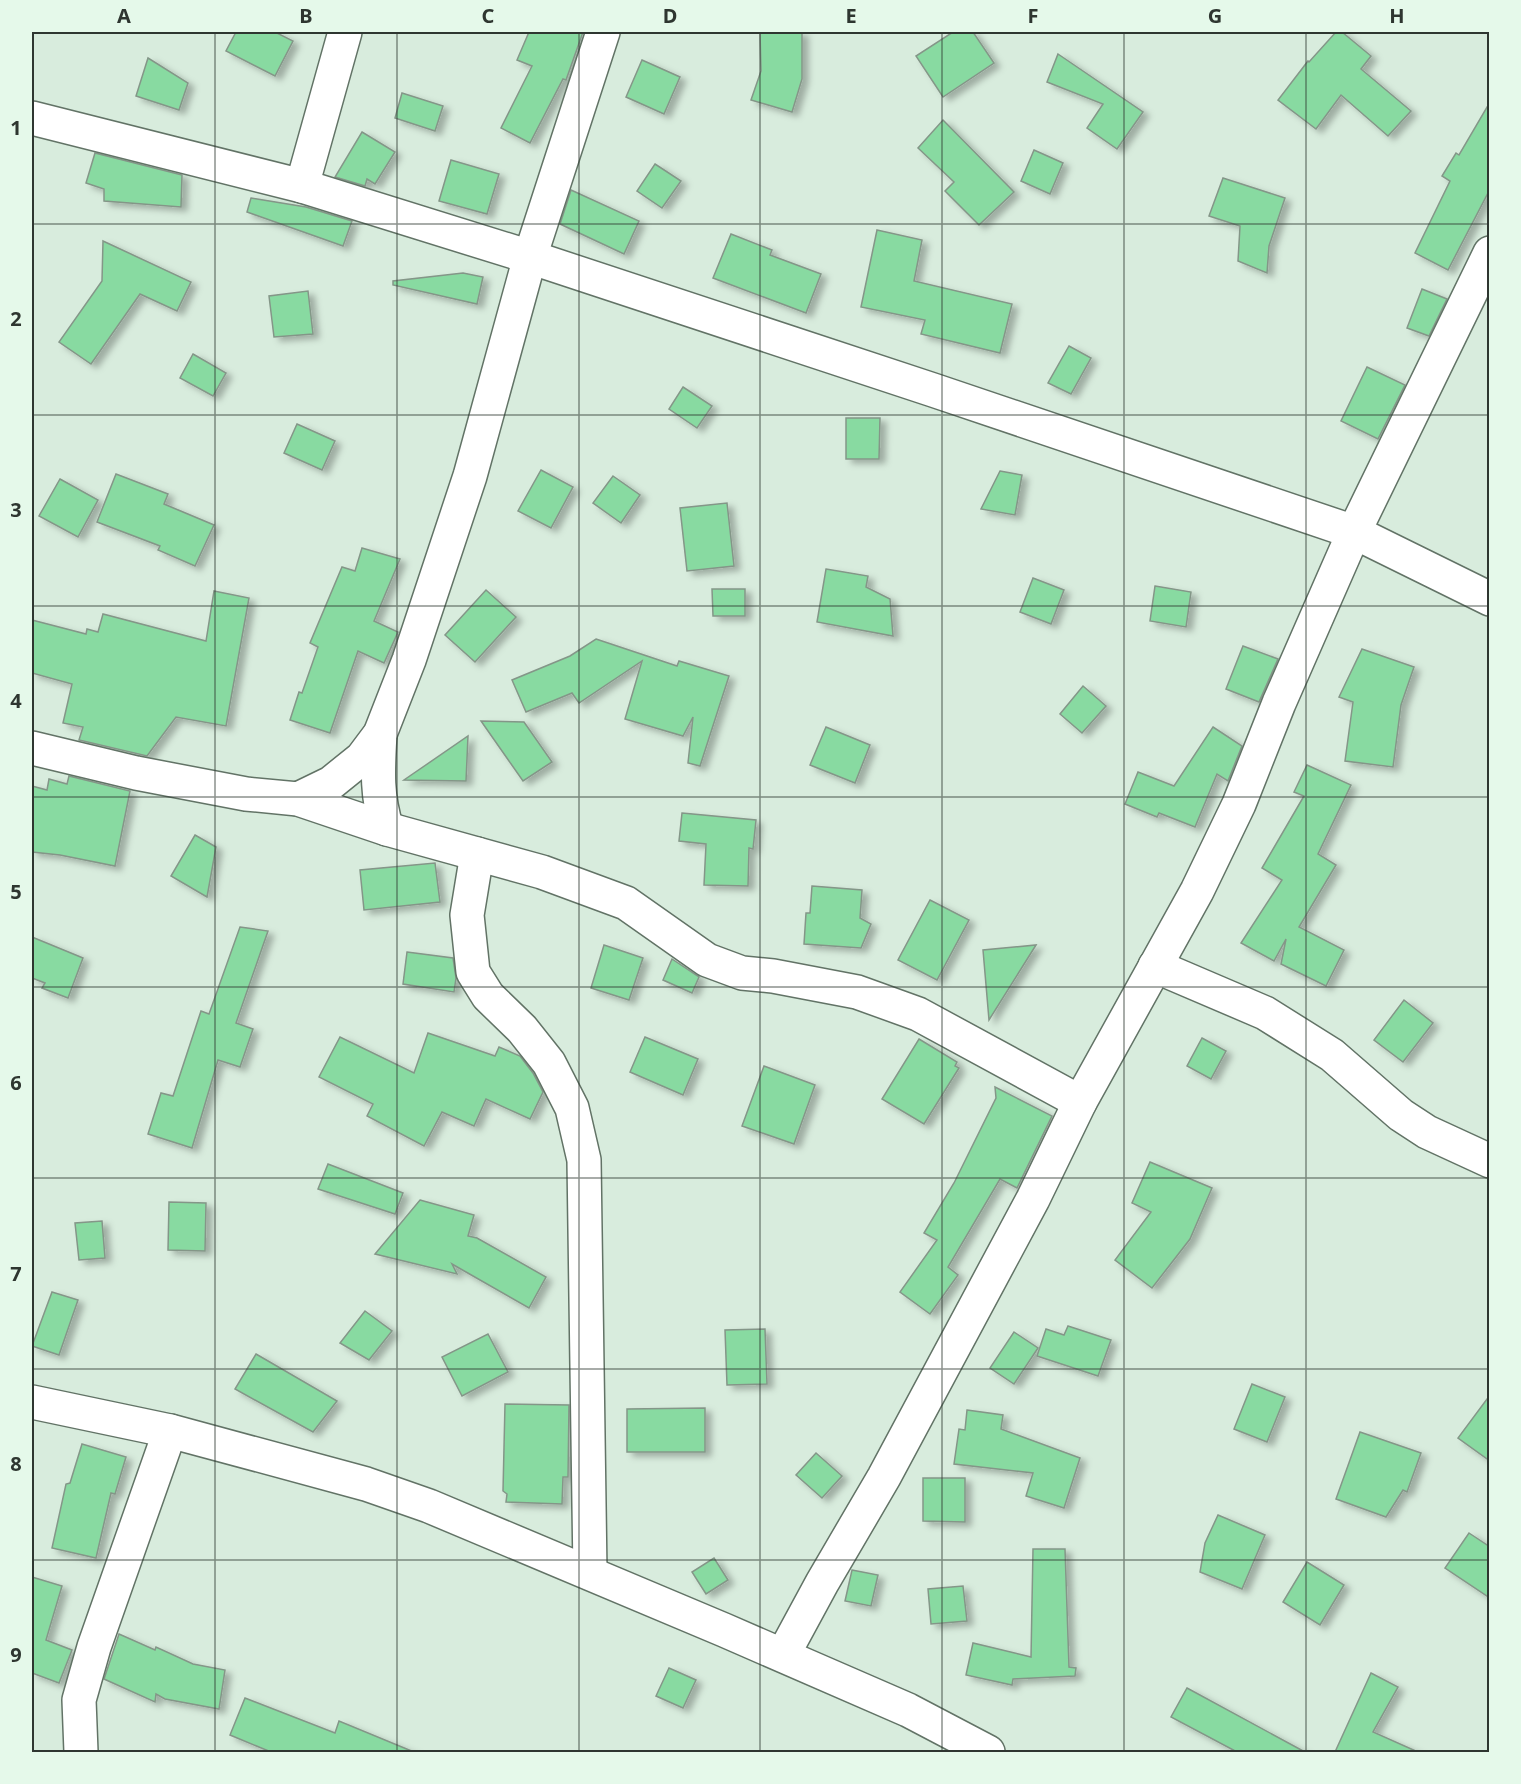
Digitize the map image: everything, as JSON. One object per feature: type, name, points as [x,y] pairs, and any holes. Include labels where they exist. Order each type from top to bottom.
[{"type":"street","points":[[302,186],[345,32]]},
{"type":"street","points":[[298,799],[331,783],[362,758],[380,734],[409,660],[470,477],[530,257],[603,32]]},
{"type":"street","points":[[32,118],[302,186],[530,257],[1354,532],[1490,599]]},
{"type":"street","points":[[783,1655],[884,1477],[1033,1199],[1080,1102],[1197,891],[1239,804],[1279,703],[1354,532],[1490,253]]},
{"type":"street","points":[[380,734],[379,804],[387,829]]},
{"type":"street","points":[[32,748],[158,777],[246,794],[298,799],[387,829],[542,872],[626,903],[707,960],[742,973],[773,976],[857,992],[918,1014],[1080,1102]]},
{"type":"street","points":[[477,854],[468,915],[472,972],[488,996],[522,1029],[549,1063],[572,1108],[584,1160],[590,1573]]},
{"type":"street","points":[[1155,966],[1264,1013],[1332,1055],[1401,1115],[1427,1132],[1490,1161]]},
{"type":"street","points":[[32,1402],[170,1431],[366,1484],[429,1506],[908,1710],[988,1752]]},
{"type":"street","points":[[81,1752],[79,1700],[94,1647],[170,1431]]},
{"type":"building","points":[[236,32],[275,32],[293,41],[275,76],[226,51]]},
{"type":"building","points":[[529,32],[583,32],[566,80],[563,79],[530,143],[501,128],[532,66],[517,60]]},
{"type":"building","points":[[760,32],[802,32],[802,79],[792,112],[751,100],[761,71]]},
{"type":"building","points":[[953,32],[973,32],[994,63],[943,97],[916,56]]},
{"type":"building","points":[[1336,32],[1342,32],[1371,56],[1361,69],[1411,111],[1388,136],[1341,95],[1316,129],[1278,100],[1308,61]]},
{"type":"building","points":[[1058,54],[1143,112],[1117,149],[1087,128],[1103,104],[1047,82]]},
{"type":"building","points":[[148,58],[188,83],[179,110],[136,96]]},
{"type":"building","points":[[642,60],[680,77],[664,114],[626,97]]},
{"type":"building","points":[[402,93],[443,106],[435,131],[395,118]]},
{"type":"building","points":[[1490,102],[1490,189],[1448,270],[1415,253],[1450,181],[1442,176],[1456,153],[1459,155]]},
{"type":"building","points":[[943,120],[1014,192],[979,225],[945,191],[954,182],[918,148]]},
{"type":"building","points":[[362,132],[395,152],[375,184],[367,179],[365,186],[335,177]]},
{"type":"building","points":[[1034,150],[1063,163],[1050,194],[1021,181]]},
{"type":"building","points":[[95,153],[182,175],[181,207],[104,201],[104,189],[86,183]]},
{"type":"building","points":[[451,160],[499,174],[487,214],[439,201]]},
{"type":"building","points":[[655,164],[681,181],[662,208],[637,191]]},
{"type":"building","points":[[1223,178],[1285,198],[1269,246],[1267,273],[1238,261],[1240,226],[1209,216]]},
{"type":"building","points":[[571,190],[639,221],[624,254],[560,224]]},
{"type":"building","points":[[251,198],[306,207],[352,221],[343,246],[247,212]]},
{"type":"building","points":[[877,230],[922,240],[914,281],[1012,304],[1000,353],[921,334],[925,320],[861,307]]},
{"type":"building","points":[[731,234],[772,250],[770,255],[821,274],[806,313],[713,278]]},
{"type":"building","points":[[103,241],[191,282],[177,311],[140,294],[91,364],[59,342],[102,281]]},
{"type":"building","points":[[463,273],[483,277],[477,304],[393,285],[393,281]]},
{"type":"building","points":[[1422,289],[1447,299],[1429,336],[1407,328]]},
{"type":"building","points":[[308,291],[313,334],[274,337],[269,296]]},
{"type":"building","points":[[1069,346],[1091,358],[1071,394],[1048,383]]},
{"type":"building","points":[[193,354],[226,373],[213,396],[180,378]]},
{"type":"building","points":[[1367,367],[1405,385],[1378,439],[1341,421]]},
{"type":"building","points":[[683,387],[712,406],[697,428],[669,409]]},
{"type":"building","points":[[846,418],[880,418],[879,459],[846,459]]},
{"type":"building","points":[[297,424],[335,441],[322,470],[284,453]]},
{"type":"building","points":[[541,470],[573,487],[551,528],[518,511]]},
{"type":"building","points":[[1000,471],[1022,475],[1015,515],[981,509]]},
{"type":"building","points":[[116,474],[168,494],[164,504],[214,525],[195,566],[158,550],[160,546],[97,522]]},
{"type":"building","points":[[613,476],[640,495],[621,523],[593,503]]},
{"type":"building","points":[[60,479],[98,500],[78,537],[39,516]]},
{"type":"building","points":[[727,503],[734,566],[687,571],[680,508]]},
{"type":"building","points":[[362,548],[400,559],[374,621],[398,632],[384,663],[358,651],[330,733],[290,720],[318,647],[310,643],[342,567],[355,571]]},
{"type":"building","points":[[826,569],[868,576],[866,587],[890,599],[893,636],[817,622]]},
{"type":"building","points":[[1033,578],[1064,590],[1051,624],[1020,612]]},
{"type":"building","points":[[1155,586],[1191,592],[1186,627],[1150,621]]},
{"type":"building","points":[[712,589],[745,589],[745,616],[713,616]]},
{"type":"building","points":[[486,590],[516,617],[475,662],[445,635]]},
{"type":"building","points":[[214,591],[249,598],[226,726],[176,717],[147,756],[79,740],[83,727],[63,723],[72,684],[32,673],[32,620],[86,634],[87,629],[98,632],[103,614],[206,641]]},
{"type":"building","points":[[596,639],[677,666],[679,661],[729,676],[700,766],[688,763],[693,717],[683,736],[625,719],[642,661],[579,703],[572,693],[526,712],[512,680],[570,656]]},
{"type":"building","points":[[1243,646],[1278,659],[1259,702],[1226,689]]},
{"type":"building","points":[[1362,649],[1414,667],[1401,705],[1393,767],[1345,761],[1353,702],[1339,697]]},
{"type":"building","points":[[1083,686],[1106,706],[1082,733],[1060,714]]},
{"type":"building","points":[[481,721],[524,722],[552,762],[523,781]]},
{"type":"building","points":[[826,727],[870,745],[855,783],[810,765]]},
{"type":"building","points":[[1213,727],[1242,746],[1228,781],[1217,774],[1195,827],[1159,813],[1157,817],[1125,804],[1138,772],[1174,786]]},
{"type":"building","points":[[468,736],[466,781],[404,780]]},
{"type":"building","points":[[1307,765],[1351,785],[1318,854],[1336,865],[1299,927],[1344,950],[1326,986],[1281,964],[1286,939],[1274,961],[1241,943],[1282,880],[1262,868],[1304,796],[1294,792]]},
{"type":"building","points":[[69,776],[130,791],[115,866],[32,852],[32,786],[47,790],[49,779],[67,784]]},
{"type":"building","points":[[682,813],[756,820],[753,849],[749,848],[748,886],[704,885],[706,844],[679,841]]},
{"type":"building","points":[[195,835],[216,847],[207,897],[171,876]]},
{"type":"building","points":[[435,863],[440,902],[364,910],[360,870]]},
{"type":"building","points":[[812,886],[862,890],[860,918],[871,924],[861,948],[804,944],[806,913],[810,913]]},
{"type":"building","points":[[930,900],[969,920],[937,980],[898,960]]},
{"type":"building","points":[[240,927],[268,931],[236,1023],[253,1029],[240,1067],[218,1060],[192,1148],[148,1134],[161,1093],[173,1096],[201,1011],[209,1014]]},
{"type":"building","points":[[32,937],[83,958],[68,998],[42,988],[45,983],[32,978]]},
{"type":"building","points":[[604,945],[643,958],[629,1000],[591,988]]},
{"type":"building","points":[[1036,945],[989,1020],[983,950]]},
{"type":"building","points":[[407,952],[453,958],[456,978],[454,992],[403,984]]},
{"type":"building","points":[[672,959],[699,977],[692,993],[663,980]]},
{"type":"building","points":[[1404,1000],[1433,1023],[1403,1062],[1374,1040]]},
{"type":"building","points":[[428,1033],[495,1056],[499,1047],[520,1056],[533,1073],[543,1092],[530,1119],[486,1099],[474,1126],[442,1112],[424,1146],[367,1116],[373,1104],[319,1077],[340,1037],[414,1073]]},
{"type":"building","points":[[645,1037],[698,1059],[683,1095],[630,1072]]},
{"type":"building","points":[[1202,1038],[1226,1051],[1211,1079],[1187,1066]]},
{"type":"building","points":[[919,1039],[957,1062],[955,1066],[959,1068],[924,1124],[882,1099]]},
{"type":"building","points":[[764,1066],[815,1085],[794,1144],[742,1126]]},
{"type":"building","points":[[995,1087],[1052,1116],[1017,1188],[1000,1179],[948,1267],[958,1275],[930,1314],[900,1292],[937,1240],[924,1233],[954,1183],[996,1098]]},
{"type":"building","points":[[1150,1162],[1212,1188],[1190,1239],[1152,1288],[1115,1260],[1151,1212],[1132,1203]]},
{"type":"building","points":[[328,1164],[403,1193],[395,1214],[318,1189]]},
{"type":"building","points":[[420,1200],[474,1215],[468,1236],[477,1238],[546,1277],[529,1308],[452,1264],[457,1274],[375,1254]]},
{"type":"building","points":[[169,1202],[206,1203],[205,1251],[168,1250]]},
{"type":"building","points":[[102,1221],[105,1258],[79,1260],[75,1223]]},
{"type":"building","points":[[52,1292],[78,1300],[59,1355],[32,1346]]},
{"type":"building","points":[[365,1311],[392,1331],[369,1360],[340,1343]]},
{"type":"building","points":[[1068,1326],[1111,1340],[1098,1376],[1037,1356],[1046,1329],[1064,1335]]},
{"type":"building","points":[[765,1329],[767,1384],[727,1385],[725,1330]]},
{"type":"building","points":[[1014,1332],[1038,1348],[1014,1384],[990,1368]]},
{"type":"building","points":[[488,1334],[508,1372],[462,1396],[442,1357]]},
{"type":"building","points":[[256,1354],[337,1401],[313,1432],[235,1389]]},
{"type":"building","points":[[1252,1384],[1285,1397],[1267,1442],[1234,1429]]},
{"type":"building","points":[[1490,1395],[1490,1461],[1458,1438]]},
{"type":"building","points":[[505,1404],[569,1405],[568,1477],[563,1477],[562,1504],[506,1502],[507,1494],[503,1491]]},
{"type":"building","points":[[705,1408],[705,1452],[627,1452],[627,1409]]},
{"type":"building","points":[[967,1410],[1003,1415],[1001,1429],[1080,1458],[1064,1508],[1026,1496],[1033,1473],[954,1464],[959,1429],[965,1430]]},
{"type":"building","points":[[1360,1432],[1421,1453],[1407,1492],[1403,1490],[1386,1517],[1336,1499]]},
{"type":"building","points":[[82,1444],[126,1457],[115,1494],[111,1493],[96,1558],[52,1548],[66,1484],[70,1483]]},
{"type":"building","points":[[816,1453],[842,1476],[822,1498],[796,1475]]},
{"type":"building","points":[[923,1478],[965,1478],[965,1522],[923,1521]]},
{"type":"building","points":[[1218,1515],[1265,1535],[1242,1589],[1200,1572],[1205,1543]]},
{"type":"building","points":[[1469,1533],[1490,1547],[1490,1598],[1445,1568]]},
{"type":"building","points":[[1033,1549],[1065,1549],[1069,1667],[1076,1668],[1075,1676],[1013,1679],[1012,1685],[966,1675],[973,1643],[1031,1657]]},
{"type":"building","points":[[714,1558],[728,1580],[706,1594],[692,1572]]},
{"type":"building","points":[[1307,1562],[1344,1585],[1320,1625],[1283,1602]]},
{"type":"building","points":[[852,1570],[878,1575],[871,1606],[845,1601]]},
{"type":"building","points":[[32,1577],[62,1586],[46,1640],[72,1650],[59,1683],[32,1673]]},
{"type":"building","points":[[963,1586],[967,1621],[931,1624],[928,1589]]},
{"type":"building","points":[[119,1634],[155,1650],[156,1647],[193,1664],[225,1670],[219,1709],[165,1699],[156,1694],[155,1702],[104,1679]]},
{"type":"building","points":[[669,1668],[696,1680],[683,1708],[656,1696]]},
{"type":"building","points":[[1371,1673],[1398,1687],[1373,1732],[1418,1752],[1335,1752]]},
{"type":"building","points":[[1187,1688],[1305,1752],[1237,1752],[1171,1717]]},
{"type":"building","points":[[245,1698],[335,1733],[339,1721],[414,1752],[271,1752],[230,1735]]}]
